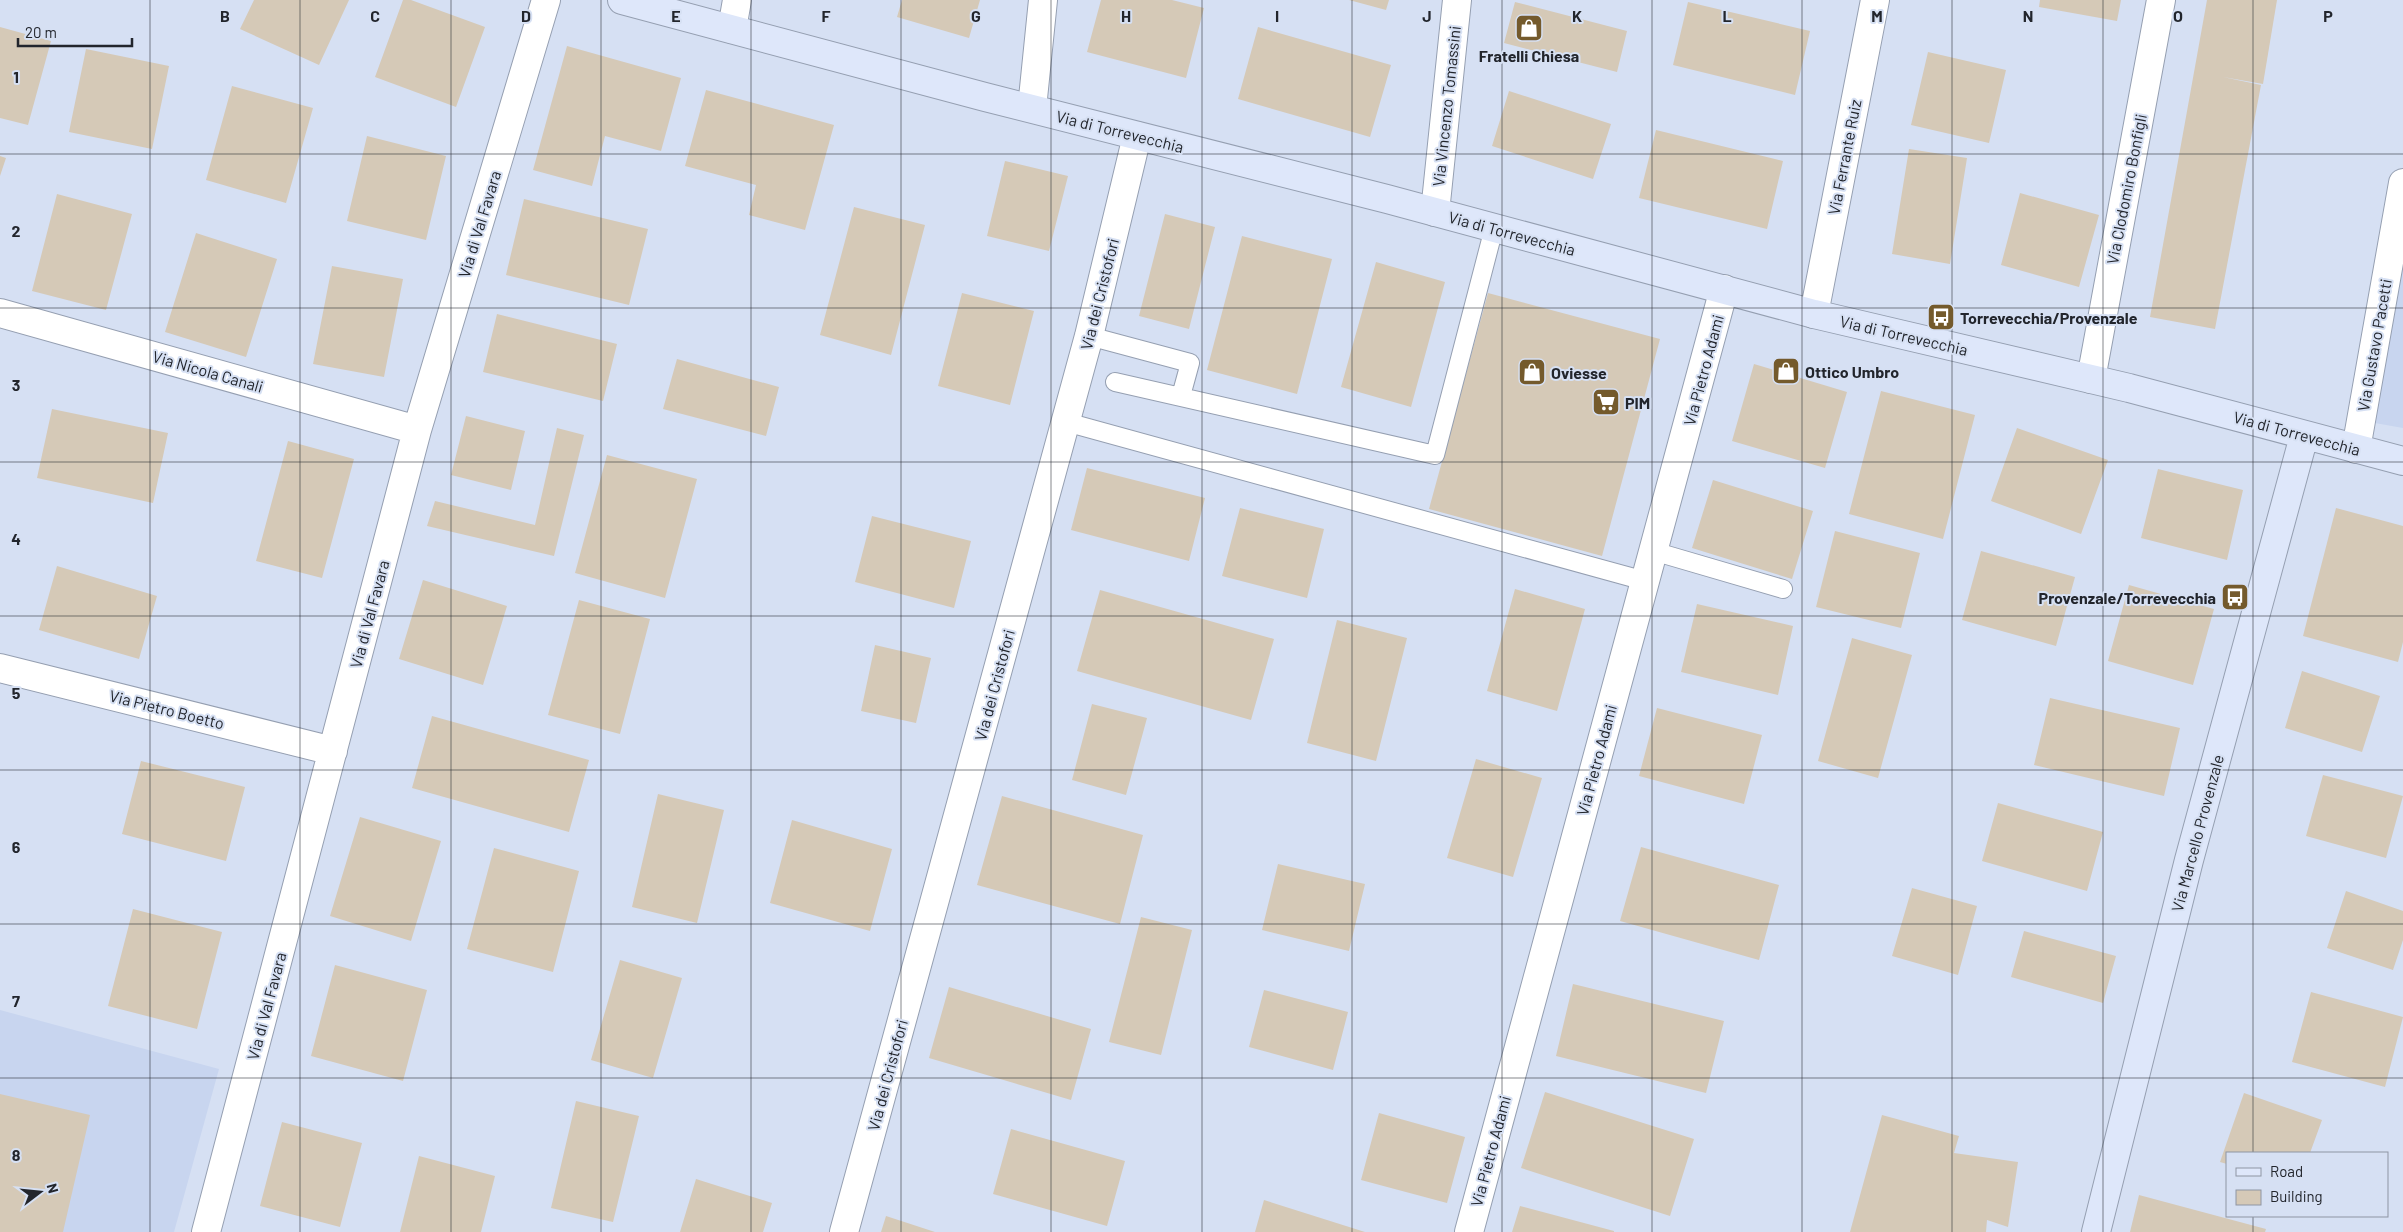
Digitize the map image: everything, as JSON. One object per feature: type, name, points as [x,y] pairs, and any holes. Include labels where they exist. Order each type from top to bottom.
[{"type":"main road","name":"Via di Torrevecchia","points":[[622,0],[650,4],[732,29],[1137,136],[1435,212],[1814,314],[2091,379],[2403,461]]},
{"type":"main road","name":"Via Marcello Provenzale","points":[[2096,1232],[2190,860],[2304,436]]},
{"type":"street","name":"Via di Val Favara","points":[[206,1232],[417,430],[546,0]]},
{"type":"street","points":[[732,29],[737,0]]},
{"type":"street","points":[[1032,108],[1043,0]]},
{"type":"street","name":"Via Vincenzo Tomassini","points":[[1435,212],[1457,0]]},
{"type":"street","name":"Via Ferrante Ruiz","points":[[1814,314],[1875,0]]},
{"type":"street","name":"Via Clodomiro Bonfigli","points":[[2091,379],[2161,0]]},
{"type":"street","name":"Via dei Cristofori","points":[[844,1232],[1089,336],[1137,136]]},
{"type":"street","name":"Via Gustavo Pacetti","points":[[2356,449],[2403,183]]},
{"type":"street","name":"Via Pietro Adami","points":[[1469,1232],[1724,289]]},
{"type":"street","name":"Via Nicola Canali","points":[[0,313],[417,430]]},
{"type":"street","name":"Via Pietro Boetto","points":[[0,668],[334,751]]},
{"type":"lane","points":[[1114,382],[1435,455],[1494,228]]},
{"type":"lane","points":[[1089,336],[1190,363],[1181,396]]},
{"type":"lane","points":[[1066,422],[1645,581]]},
{"type":"lane","points":[[1653,552],[1783,589]]},
{"type":"shaded area","points":[[2403,259],[2403,428],[2375,423]]},
{"type":"shaded area","points":[[0,1010],[219,1069],[174,1232],[0,1232]]},
{"type":"building","points":[[254,0],[349,0],[319,65],[240,29]]},
{"type":"building","points":[[403,0],[411,0],[485,27],[456,107],[375,77]]},
{"type":"building","points":[[902,0],[980,0],[969,38],[897,17]]},
{"type":"building","points":[[1101,0],[1172,0],[1204,8],[1186,78],[1087,52]]},
{"type":"building","points":[[1349,0],[1389,0],[1386,10]]},
{"type":"building","points":[[2040,0],[2121,0],[2117,21],[2039,7]]},
{"type":"building","points":[[2207,0],[2277,0],[2263,84],[2223,77],[2261,85],[2215,329],[2150,317]]},
{"type":"building","points":[[1515,2],[1627,31],[1617,72],[1504,43]]},
{"type":"building","points":[[1688,2],[1810,31],[1795,95],[1673,65]]},
{"type":"building","points":[[0,27],[51,41],[28,125],[0,118]]},
{"type":"building","points":[[1258,27],[1391,65],[1370,137],[1238,99]]},
{"type":"building","points":[[567,46],[681,78],[661,151],[605,136],[592,186],[533,170]]},
{"type":"building","points":[[86,49],[169,66],[152,149],[69,132]]},
{"type":"building","points":[[1928,52],[2006,70],[1989,143],[1911,125]]},
{"type":"building","points":[[232,86],[313,108],[286,203],[206,180]]},
{"type":"building","points":[[706,90],[834,125],[805,230],[749,215],[756,185],[685,166]]},
{"type":"building","points":[[1509,91],[1611,124],[1593,179],[1492,146]]},
{"type":"building","points":[[1656,130],[1783,161],[1767,229],[1639,198]]},
{"type":"building","points":[[367,136],[446,156],[426,240],[347,221]]},
{"type":"building","points":[[1909,149],[1967,158],[1950,264],[1892,254]]},
{"type":"building","points":[[0,156],[6,158],[0,176]]},
{"type":"building","points":[[1005,161],[1068,176],[1049,251],[987,236]]},
{"type":"building","points":[[2020,193],[2099,215],[2079,287],[2001,265]]},
{"type":"building","points":[[57,194],[132,214],[106,310],[32,291]]},
{"type":"building","points":[[524,199],[648,229],[629,305],[506,275]]},
{"type":"building","points":[[854,207],[925,225],[891,355],[820,335]]},
{"type":"building","points":[[1165,214],[1215,227],[1189,329],[1139,316]]},
{"type":"building","points":[[196,233],[277,259],[246,357],[165,332]]},
{"type":"building","points":[[1242,236],[1332,259],[1297,394],[1207,370]]},
{"type":"building","points":[[1376,262],[1445,282],[1411,407],[1341,387]]},
{"type":"building","points":[[332,266],[403,279],[384,377],[313,364]]},
{"type":"building","points":[[962,293],[1034,311],[1010,405],[938,386]]},
{"type":"building","points":[[1488,293],[1660,339],[1602,556],[1429,509]]},
{"type":"building","points":[[497,314],[617,344],[603,401],[483,372]]},
{"type":"building","points":[[677,359],[779,387],[766,436],[663,409]]},
{"type":"building","points":[[1754,364],[1847,392],[1825,468],[1732,441]]},
{"type":"building","points":[[1881,391],[1975,415],[1943,539],[1849,514]]},
{"type":"building","points":[[52,409],[168,433],[153,503],[37,478]]},
{"type":"building","points":[[466,416],[525,431],[511,490],[451,475]]},
{"type":"building","points":[[557,428],[584,435],[554,556],[427,526],[435,501],[535,525]]},
{"type":"building","points":[[2017,428],[2108,460],[2081,534],[1991,501]]},
{"type":"building","points":[[288,441],[354,459],[322,578],[256,561]]},
{"type":"building","points":[[607,455],[697,479],[665,598],[575,573]]},
{"type":"building","points":[[1087,468],[1205,498],[1189,561],[1071,530]]},
{"type":"building","points":[[2158,469],[2243,490],[2227,560],[2141,538]]},
{"type":"building","points":[[1713,480],[1813,511],[1792,579],[1692,548]]},
{"type":"building","points":[[1240,508],[1324,529],[1307,598],[1222,576]]},
{"type":"building","points":[[2336,508],[2403,526],[2403,642],[2398,662],[2303,636]]},
{"type":"building","points":[[872,516],[971,541],[954,608],[855,582]]},
{"type":"building","points":[[1835,531],[1920,553],[1901,628],[1816,607]]},
{"type":"building","points":[[1981,551],[2075,577],[2056,646],[1962,620]]},
{"type":"building","points":[[57,566],[157,596],[139,659],[39,630]]},
{"type":"building","points":[[423,580],[507,606],[483,685],[399,659]]},
{"type":"building","points":[[2129,585],[2214,609],[2193,685],[2108,661]]},
{"type":"building","points":[[1515,589],[1585,609],[1557,711],[1487,691]]},
{"type":"building","points":[[1100,590],[1274,639],[1251,720],[1077,671]]},
{"type":"building","points":[[579,600],[650,619],[620,734],[548,715]]},
{"type":"building","points":[[1697,604],[1793,626],[1778,695],[1681,672]]},
{"type":"building","points":[[1337,620],[1407,638],[1376,761],[1307,743]]},
{"type":"building","points":[[1852,638],[1912,655],[1878,778],[1818,761]]},
{"type":"building","points":[[875,645],[931,658],[916,723],[861,711]]},
{"type":"building","points":[[2302,671],[2380,696],[2362,752],[2285,728]]},
{"type":"building","points":[[2050,698],[2180,728],[2164,796],[2034,765]]},
{"type":"building","points":[[1092,704],[1147,718],[1126,795],[1072,780]]},
{"type":"building","points":[[1657,708],[1762,735],[1744,804],[1639,776]]},
{"type":"building","points":[[432,716],[589,760],[569,832],[412,788]]},
{"type":"building","points":[[1476,759],[1542,778],[1513,877],[1447,858]]},
{"type":"building","points":[[141,761],[245,787],[226,861],[122,834]]},
{"type":"building","points":[[2323,775],[2403,796],[2386,858],[2306,836]]},
{"type":"building","points":[[658,794],[724,810],[697,923],[632,907]]},
{"type":"building","points":[[1002,796],[1143,835],[1120,924],[977,885]]},
{"type":"building","points":[[1998,803],[2103,832],[2087,891],[1982,861]]},
{"type":"building","points":[[360,817],[441,841],[411,941],[330,916]]},
{"type":"building","points":[[792,820],[892,849],[870,931],[770,903]]},
{"type":"building","points":[[1641,847],[1779,885],[1759,960],[1620,921]]},
{"type":"building","points":[[494,848],[579,871],[553,972],[467,949]]},
{"type":"building","points":[[1278,864],[1365,884],[1349,951],[1262,930]]},
{"type":"building","points":[[1912,888],[1977,906],[1958,975],[1892,956]]},
{"type":"building","points":[[2346,891],[2403,911],[2403,940],[2393,970],[2327,948]]},
{"type":"building","points":[[133,909],[222,932],[197,1029],[108,1006]]},
{"type":"building","points":[[1141,917],[1192,930],[1161,1055],[1109,1042]]},
{"type":"building","points":[[2024,931],[2116,956],[2103,1003],[2011,977]]},
{"type":"building","points":[[620,960],[682,978],[653,1078],[591,1060]]},
{"type":"building","points":[[335,965],[427,990],[403,1081],[311,1056]]},
{"type":"building","points":[[1573,984],[1724,1021],[1706,1093],[1556,1056]]},
{"type":"building","points":[[949,987],[1091,1029],[1071,1100],[929,1058]]},
{"type":"building","points":[[1264,990],[1348,1012],[1333,1070],[1249,1047]]},
{"type":"building","points":[[2311,992],[2403,1017],[2385,1087],[2292,1062]]},
{"type":"building","points":[[1545,1092],[1694,1139],[1670,1216],[1521,1168]]},
{"type":"building","points":[[2244,1093],[2322,1120],[2310,1152],[2226,1152],[2226,1164],[2220,1162]]},
{"type":"building","points":[[0,1094],[90,1115],[63,1232],[0,1232]]},
{"type":"building","points":[[576,1101],[639,1116],[613,1222],[551,1208]]},
{"type":"building","points":[[1379,1113],[1465,1137],[1447,1203],[1361,1180]]},
{"type":"building","points":[[1882,1115],[1959,1136],[1954,1153],[2018,1162],[2008,1227],[1987,1220],[1986,1232],[1850,1232]]},
{"type":"building","points":[[282,1122],[362,1143],[340,1227],[260,1206]]},
{"type":"building","points":[[1011,1129],[1125,1161],[1107,1226],[993,1194]]},
{"type":"building","points":[[419,1156],[495,1176],[481,1232],[400,1232]]},
{"type":"building","points":[[696,1179],[772,1203],[763,1232],[680,1232]]},
{"type":"building","points":[[2139,1195],[2266,1229],[2265,1232],[2130,1232]]},
{"type":"building","points":[[1264,1200],[1365,1232],[1255,1232]]},
{"type":"building","points":[[1520,1206],[1614,1231],[1614,1232],[1512,1232]]},
{"type":"building","points":[[886,1216],[935,1232],[881,1232]]},
{"type":"place","name":"Fratelli Chiesa","points":[[1529,28]]},
{"type":"place","name":"Torrevecchia/Provenzale","points":[[1941,317]]},
{"type":"place","name":"Ottico Umbro","points":[[1786,371]]},
{"type":"place","name":"Oviesse","points":[[1532,372]]},
{"type":"place","name":"PIM","points":[[1606,402]]},
{"type":"place","name":"Provenzale/Torrevecchia","points":[[2235,597]]}]
